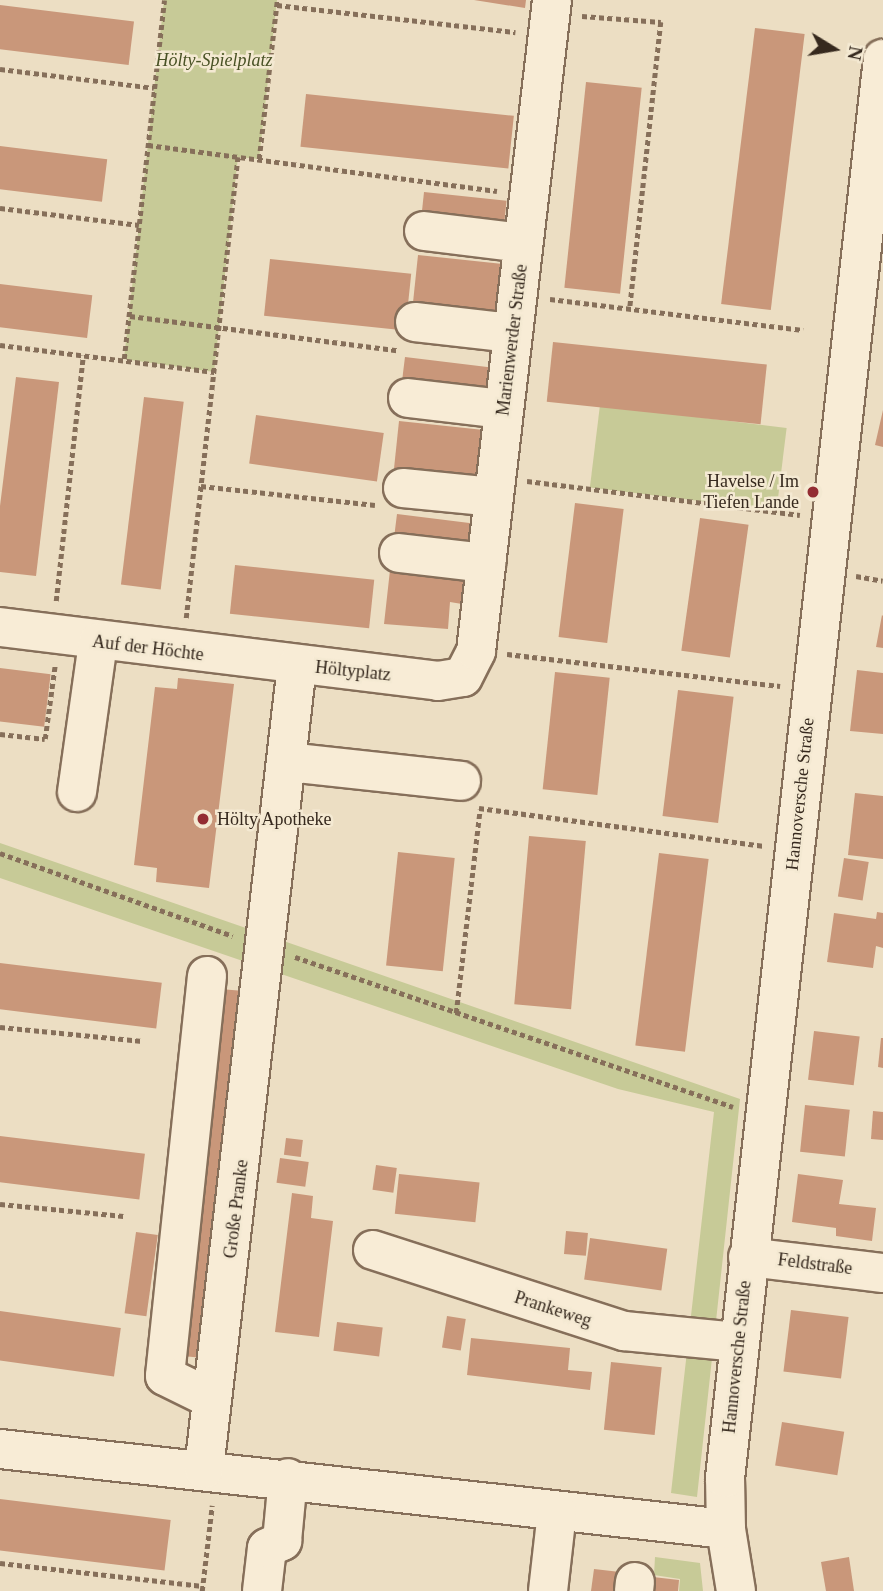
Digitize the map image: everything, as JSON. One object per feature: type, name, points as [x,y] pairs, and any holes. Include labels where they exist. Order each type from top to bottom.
[{"type":"street","name":"Marienwerder Straße","points":[[469,664],[486,564],[550,16]]},
{"type":"street","name":"Hannoversche Straße","points":[[736,1591],[726,1529],[725,1478],[812,689],[875,200],[883,59]]},
{"type":"street","points":[[424,231],[523,243]]},
{"type":"street","points":[[414,337],[512,333]]},
{"type":"street","points":[[408,398],[503,409]]},
{"type":"street","points":[[392,497],[494,487]]},
{"type":"street","points":[[399,553],[486,564]]},
{"type":"street","name":"Auf der Höchte","points":[[0,627],[98,642],[297,665]]},
{"type":"street","points":[[78,792],[98,642]]},
{"type":"street","name":"Höltyplatz","points":[[268,948],[297,665],[438,681],[469,664]]},
{"type":"street","points":[[287,762],[471,795]]},
{"type":"street","name":"Große Pranke","points":[[210,1470],[212,1399],[268,948]]},
{"type":"street","points":[[207,976],[165,1376],[212,1399]]},
{"type":"street","name":"Prankeweg","points":[[373,1250],[624,1331],[739,1342]]},
{"type":"street","name":"Feldstraße","points":[[748,1256],[883,1273]]},
{"type":"street","points":[[0,1449],[288,1478],[557,1512],[726,1529]]},
{"type":"street","points":[[262,1591],[267,1548],[282,1541],[288,1478]]},
{"type":"street","points":[[548,1591],[557,1512]]},
{"type":"path","points":[[124,359],[164,0]]},
{"type":"path","points":[[259,159],[277,3],[661,22],[630,308]]},
{"type":"path","points":[[0,69],[154,88]]},
{"type":"path","points":[[148,145],[529,195]]},
{"type":"path","points":[[182,652],[238,157]]},
{"type":"path","points":[[0,208],[139,225]]},
{"type":"path","points":[[517,295],[803,330]]},
{"type":"path","points":[[130,316],[219,328],[414,337]]},
{"type":"path","points":[[0,345],[214,372]]},
{"type":"path","points":[[0,734],[44,739],[83,355]]},
{"type":"path","points":[[201,486],[392,497]]},
{"type":"path","points":[[494,487],[832,519]]},
{"type":"path","points":[[847,575],[883,581]]},
{"type":"path","points":[[469,664],[812,689]]},
{"type":"path","points":[[456,1014],[471,795],[794,850]]},
{"type":"path","points":[[0,853],[456,1014],[745,1111]]},
{"type":"path","points":[[0,1027],[142,1041]]},
{"type":"path","points":[[0,1203],[123,1216]]},
{"type":"path","points":[[0,1563],[202,1588],[210,1470]]},
{"type":"green space","name":"Hölty-Spielplatz","points":[[164,0],[277,0],[259,159],[238,157],[214,372],[124,359]]},
{"type":"green space","points":[[600,405],[787,428],[776,510],[590,487]]},
{"type":"green space","points":[[0,843],[740,1099],[697,1497],[671,1493],[714,1112],[618,1089],[0,878]]},
{"type":"green space","points":[[655,1557],[700,1563],[703,1591],[679,1591],[680,1579],[654,1575]]},
{"type":"building","points":[[474,0],[526,0],[525,8]]},
{"type":"building","points":[[0,5],[134,21],[129,65],[0,49]]},
{"type":"building","points":[[755,28],[805,34],[771,310],[721,304]]},
{"type":"building","points":[[586,82],[642,88],[620,294],[564,288]]},
{"type":"building","points":[[306,94],[514,116],[508,169],[300,147]]},
{"type":"building","points":[[0,146],[107,159],[102,202],[0,189]]},
{"type":"building","points":[[424,192],[507,201],[504,230],[421,221]]},
{"type":"building","points":[[418,255],[501,264],[495,312],[413,304]]},
{"type":"building","points":[[270,259],[411,274],[405,331],[264,316]]},
{"type":"building","points":[[0,284],[92,295],[87,338],[0,327]]},
{"type":"building","points":[[553,342],[767,364],[761,424],[547,402]]},
{"type":"building","points":[[405,357],[491,368],[488,394],[402,384]]},
{"type":"building","points":[[16,377],[59,382],[36,576],[0,572],[0,506]]},
{"type":"building","points":[[144,397],[184,402],[161,589],[121,585]]},
{"type":"building","points":[[883,410],[883,447],[875,445]]},
{"type":"building","points":[[256,415],[384,433],[377,481],[249,464]]},
{"type":"building","points":[[399,421],[482,430],[476,478],[394,470]]},
{"type":"building","points":[[575,503],[624,509],[607,643],[559,637]]},
{"type":"building","points":[[397,514],[473,523],[470,549],[394,540]]},
{"type":"building","points":[[700,518],[749,525],[730,658],[681,651]]},
{"type":"building","points":[[235,565],[374,580],[369,628],[230,614]]},
{"type":"building","points":[[390,570],[465,578],[462,604],[450,602],[448,629],[384,624]]},
{"type":"building","points":[[883,616],[883,648],[876,647]]},
{"type":"building","points":[[0,668],[51,674],[44,727],[0,721]]},
{"type":"building","points":[[857,670],[883,673],[883,734],[850,731]]},
{"type":"building","points":[[555,672],[610,678],[597,795],[543,789]]},
{"type":"building","points":[[178,678],[234,684],[209,888],[156,882],[157,868],[134,865],[155,687],[177,689]]},
{"type":"building","points":[[678,690],[734,697],[718,823],[663,816]]},
{"type":"building","points":[[855,793],[883,796],[883,859],[848,855]]},
{"type":"building","points":[[529,836],[586,841],[571,1009],[514,1004]]},
{"type":"building","points":[[398,852],[455,858],[443,971],[386,965]]},
{"type":"building","points":[[659,853],[709,859],[685,1052],[635,1046]]},
{"type":"building","points":[[844,858],[869,862],[863,900],[838,897]]},
{"type":"building","points":[[877,912],[883,913],[883,948],[876,946],[873,968],[827,962],[834,913],[876,919]]},
{"type":"building","points":[[0,963],[162,983],[156,1029],[0,1009]]},
{"type":"building","points":[[220,989],[241,991],[209,1358],[188,1357]]},
{"type":"building","points":[[814,1031],[860,1037],[854,1085],[808,1080]]},
{"type":"building","points":[[883,1038],[883,1068],[878,1067]]},
{"type":"building","points":[[805,1105],[850,1110],[845,1156],[800,1152]]},
{"type":"building","points":[[873,1111],[883,1112],[883,1140],[871,1139]]},
{"type":"building","points":[[0,1136],[145,1154],[139,1199],[0,1182]]},
{"type":"building","points":[[286,1138],[303,1140],[301,1157],[284,1155]]},
{"type":"building","points":[[280,1158],[309,1162],[305,1187],[277,1183]]},
{"type":"building","points":[[376,1165],[397,1168],[393,1193],[373,1190]]},
{"type":"building","points":[[399,1174],[480,1182],[475,1222],[395,1214]]},
{"type":"building","points":[[798,1174],[843,1180],[839,1204],[876,1208],[872,1241],[836,1236],[836,1228],[792,1222]]},
{"type":"building","points":[[292,1193],[313,1196],[311,1218],[333,1221],[319,1337],[275,1332]]},
{"type":"building","points":[[566,1231],[588,1233],[586,1256],[564,1254]]},
{"type":"building","points":[[136,1232],[158,1235],[146,1316],[125,1313]]},
{"type":"building","points":[[590,1238],[667,1249],[661,1290],[584,1280]]},
{"type":"building","points":[[791,1310],[849,1317],[841,1379],[783,1372]]},
{"type":"building","points":[[0,1311],[121,1328],[114,1377],[0,1360]]},
{"type":"building","points":[[447,1316],[466,1319],[461,1351],[442,1348]]},
{"type":"building","points":[[337,1322],[383,1328],[379,1356],[333,1351]]},
{"type":"building","points":[[471,1338],[570,1348],[568,1370],[592,1372],[590,1390],[467,1375]]},
{"type":"building","points":[[611,1362],[662,1367],[655,1435],[604,1430]]},
{"type":"building","points":[[782,1422],[844,1432],[837,1475],[775,1465]]},
{"type":"building","points":[[0,1499],[171,1520],[165,1571],[0,1550]]},
{"type":"building","points":[[849,1557],[854,1591],[826,1591],[821,1562]]},
{"type":"building","points":[[594,1569],[620,1572],[617,1591],[591,1591]]},
{"type":"building","points":[[653,1577],[679,1580],[678,1591],[652,1591]]},
{"type":"place","name":"Havelse / Im Tiefen Lande","points":[[813,492]]},
{"type":"place","name":"Hölty Apotheke","points":[[203,819]]}]
